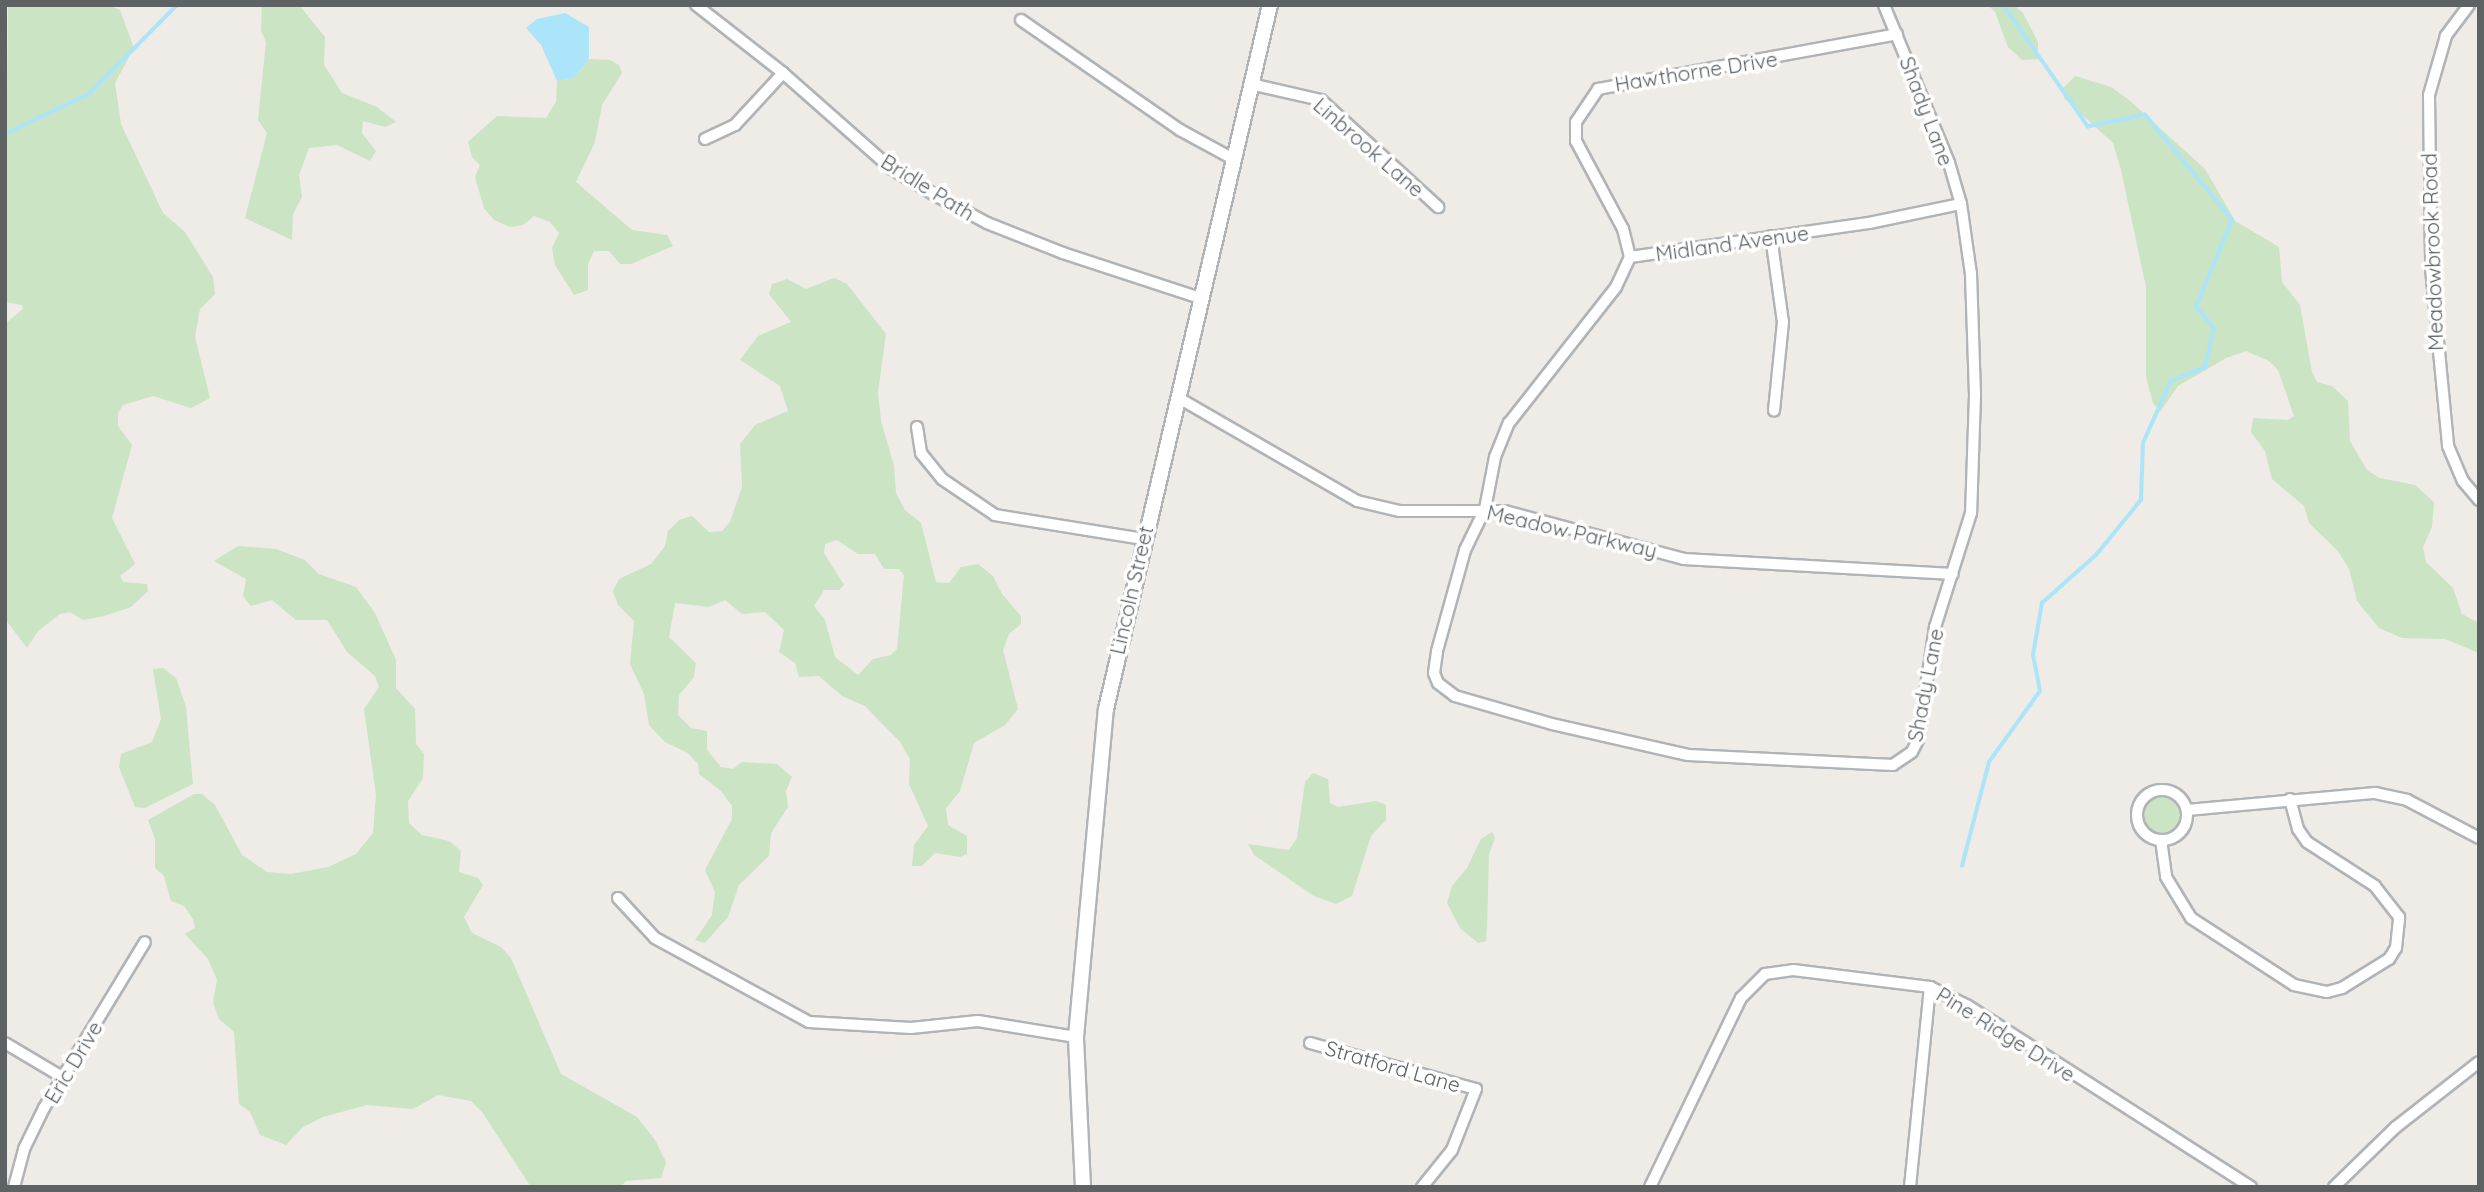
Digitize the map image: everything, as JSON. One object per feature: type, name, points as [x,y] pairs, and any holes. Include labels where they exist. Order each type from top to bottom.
[{"type":"main road","name":"Lincoln Street","points":[[1083,1187],[1076,1037],[1099,755],[1113,670],[1200,298],[1255,85],[1270,5]]},
{"type":"street","name":"Bridle Path","points":[[696,5],[783,73],[891,169],[935,195],[988,223],[1063,253],[1200,298]]},
{"type":"street","name":"Shady Lane","points":[[1485,509],[1465,550],[1437,651],[1434,673],[1438,682],[1455,696],[1540,721],[1688,755],[1901,763],[1918,740],[1935,626],[1965,537],[1975,477],[1971,274],[1961,204],[1884,5]]},
{"type":"street","name":"Meadowbrook Road","points":[[2469,5],[2446,36],[2429,95],[2431,268],[2448,446],[2463,481],[2479,500]]},
{"type":"street","points":[[1021,19],[1180,130],[1235,160]]},
{"type":"street","name":"Hawthorne Drive","points":[[1630,257],[1623,229],[1576,141],[1576,122],[1598,89],[1897,34]]},
{"type":"street","points":[[705,139],[735,125],[783,73]]},
{"type":"street","name":"Linbrook Lane","points":[[1255,85],[1321,100],[1438,207]]},
{"type":"street","name":"Midland Avenue","points":[[1485,509],[1495,457],[1509,423],[1616,287],[1630,257],[1961,204]]},
{"type":"street","points":[[1770,236],[1783,322],[1774,411]]},
{"type":"street","name":"Meadow Parkway","points":[[1177,397],[1357,501],[1399,511],[1485,509],[1684,559],[1953,574]]},
{"type":"street","points":[[917,427],[921,453],[942,479],[995,515],[1143,539]]},
{"type":"street","points":[[2161,840],[2140,827],[2137,816],[2147,795],[2172,792],[2187,810]]},
{"type":"street","points":[[2187,810],[2354,792],[2391,796],[2479,838]]},
{"type":"street","points":[[2161,840],[2165,877],[2191,918],[2294,985],[2327,992],[2342,988],[2389,959],[2396,948],[2399,916],[2375,886],[2307,842],[2298,829],[2290,799]]},
{"type":"street","points":[[2161,840],[2183,829],[2187,810]]},
{"type":"street","points":[[618,898],[655,938],[809,1023],[911,1028],[978,1021],[1076,1037]]},
{"type":"street","name":"Eric Drive","points":[[14,1187],[24,1149],[145,942]]},
{"type":"street","name":"Pine Ridge Drive","points":[[1650,1187],[1741,998],[1765,974],[1793,970],[1930,987],[1968,1006],[2251,1187]]},
{"type":"street","points":[[1910,1187],[1930,987]]},
{"type":"street","points":[[5,1043],[64,1079]]},
{"type":"street","name":"Stratford Lane","points":[[1310,1043],[1476,1089],[1452,1150],[1422,1187]]},
{"type":"street","points":[[2334,1187],[2396,1127],[2479,1062]]},
{"type":"green space","points":[[8,5],[107,5],[120,10],[134,48],[115,83],[121,124],[163,213],[185,232],[213,277],[215,294],[200,309],[195,337],[210,398],[191,408],[153,396],[123,405],[118,413],[118,426],[132,445],[112,518],[135,564],[120,576],[123,582],[147,584],[148,591],[131,607],[104,616],[83,620],[70,612],[60,614],[38,631],[27,648],[5,619],[5,324],[23,309],[22,305],[5,302]]},
{"type":"green space","points":[[262,5],[299,5],[325,37],[324,65],[342,93],[377,107],[396,122],[385,127],[363,121],[362,133],[376,151],[370,161],[337,145],[309,148],[299,175],[302,197],[293,214],[292,240],[245,218],[267,133],[258,120],[266,42],[261,31]]},
{"type":"green space","points":[[1988,5],[2014,5],[2023,13],[2038,42],[2038,59],[2022,60],[2008,47],[1995,12]]},
{"type":"green space","points":[[589,59],[610,60],[619,65],[622,73],[602,105],[595,142],[576,182],[632,230],[667,235],[673,246],[631,264],[620,264],[609,251],[594,251],[588,264],[588,290],[574,295],[555,265],[552,248],[559,233],[550,222],[534,216],[523,225],[510,227],[494,220],[484,208],[475,177],[480,165],[472,157],[468,142],[497,116],[546,118],[556,102],[557,81],[574,78]]},
{"type":"green space","points":[[2075,76],[2111,87],[2129,100],[2205,169],[2235,221],[2279,247],[2282,282],[2300,305],[2312,372],[2317,382],[2332,386],[2348,401],[2350,441],[2367,470],[2380,478],[2415,485],[2434,502],[2432,527],[2423,547],[2426,562],[2453,588],[2462,614],[2479,623],[2479,653],[2445,639],[2402,638],[2379,628],[2357,601],[2349,569],[2338,551],[2309,523],[2304,506],[2272,479],[2265,451],[2251,432],[2253,418],[2288,420],[2294,416],[2278,370],[2269,361],[2246,351],[2226,358],[2178,386],[2160,412],[2153,403],[2146,377],[2146,287],[2121,170],[2113,143],[2064,98],[2062,89]]},
{"type":"green space","points":[[834,278],[847,284],[886,334],[878,392],[881,421],[894,466],[896,493],[905,510],[921,523],[936,582],[949,583],[961,567],[978,564],[993,576],[1002,594],[1021,616],[1021,624],[1009,634],[1003,650],[1018,709],[1005,725],[974,743],[960,791],[946,808],[948,825],[967,836],[967,854],[960,857],[935,853],[922,866],[912,866],[914,845],[928,826],[909,784],[910,759],[900,742],[865,706],[842,696],[819,676],[799,677],[795,663],[779,652],[784,630],[765,612],[742,614],[725,600],[709,607],[675,603],[669,637],[696,663],[694,677],[679,695],[678,715],[691,728],[707,731],[707,750],[721,767],[733,769],[742,762],[777,764],[792,777],[786,791],[788,807],[771,833],[769,856],[739,885],[728,917],[705,943],[695,940],[712,915],[715,892],[705,870],[732,819],[732,806],[721,791],[699,774],[698,764],[688,753],[665,742],[649,725],[644,694],[630,664],[634,621],[618,605],[613,591],[619,579],[651,564],[665,546],[668,531],[679,520],[692,516],[709,532],[722,531],[730,522],[742,487],[740,444],[755,425],[788,411],[780,386],[740,360],[758,336],[791,322],[769,294],[772,284],[787,279],[806,289]],"holes":[[[837,540],[858,554],[875,554],[884,569],[899,569],[904,575],[897,649],[891,655],[873,659],[858,675],[835,657],[825,620],[814,606],[824,590],[839,590],[844,585],[824,553],[825,544]]]},
{"type":"green space","points":[[238,546],[276,549],[305,560],[319,574],[356,587],[375,613],[396,660],[396,688],[415,709],[416,744],[424,754],[423,778],[408,801],[409,823],[422,835],[449,841],[461,851],[459,872],[478,878],[483,885],[464,917],[472,933],[501,947],[511,958],[561,1074],[637,1117],[655,1140],[666,1162],[661,1178],[626,1181],[620,1187],[531,1187],[482,1112],[471,1101],[438,1095],[413,1109],[367,1105],[323,1117],[303,1127],[286,1145],[260,1135],[250,1112],[239,1104],[234,1032],[219,1019],[213,1002],[217,980],[208,959],[185,934],[195,928],[193,919],[184,906],[171,901],[164,876],[155,868],[155,839],[148,820],[194,794],[202,794],[215,805],[242,855],[267,872],[291,874],[328,867],[356,854],[373,833],[376,795],[364,709],[379,687],[375,676],[347,652],[327,620],[296,620],[272,600],[251,606],[243,596],[246,579],[214,561]]},
{"type":"green space","points":[[163,668],[176,678],[186,707],[193,784],[145,808],[135,807],[119,767],[121,754],[152,742],[161,719],[153,669]]},
{"type":"green space","points":[[1313,773],[1328,779],[1330,803],[1338,807],[1376,801],[1386,805],[1386,820],[1371,836],[1352,896],[1336,904],[1314,896],[1254,855],[1248,844],[1289,850],[1297,838],[1305,782]]},
{"type":"green space","points":[[2161,797],[2174,802],[2179,815],[2174,828],[2161,833],[2148,828],[2143,815],[2148,802]]},
{"type":"green space","points":[[1492,832],[1495,838],[1489,854],[1486,941],[1478,943],[1460,928],[1447,903],[1452,886],[1467,868],[1481,839]]},
{"type":"water","points":[[565,13],[589,27],[589,59],[574,78],[557,81],[541,45],[526,28],[537,19]]},
{"type":"waterway","points":[[5,134],[89,94],[177,5]]},
{"type":"waterway","points":[[1962,866],[1989,762],[2040,691],[2033,655],[2042,603],[2096,555],[2141,500],[2143,443],[2171,381],[2205,367],[2214,328],[2196,307],[2232,220],[2145,115],[2088,127],[2003,5]]}]
